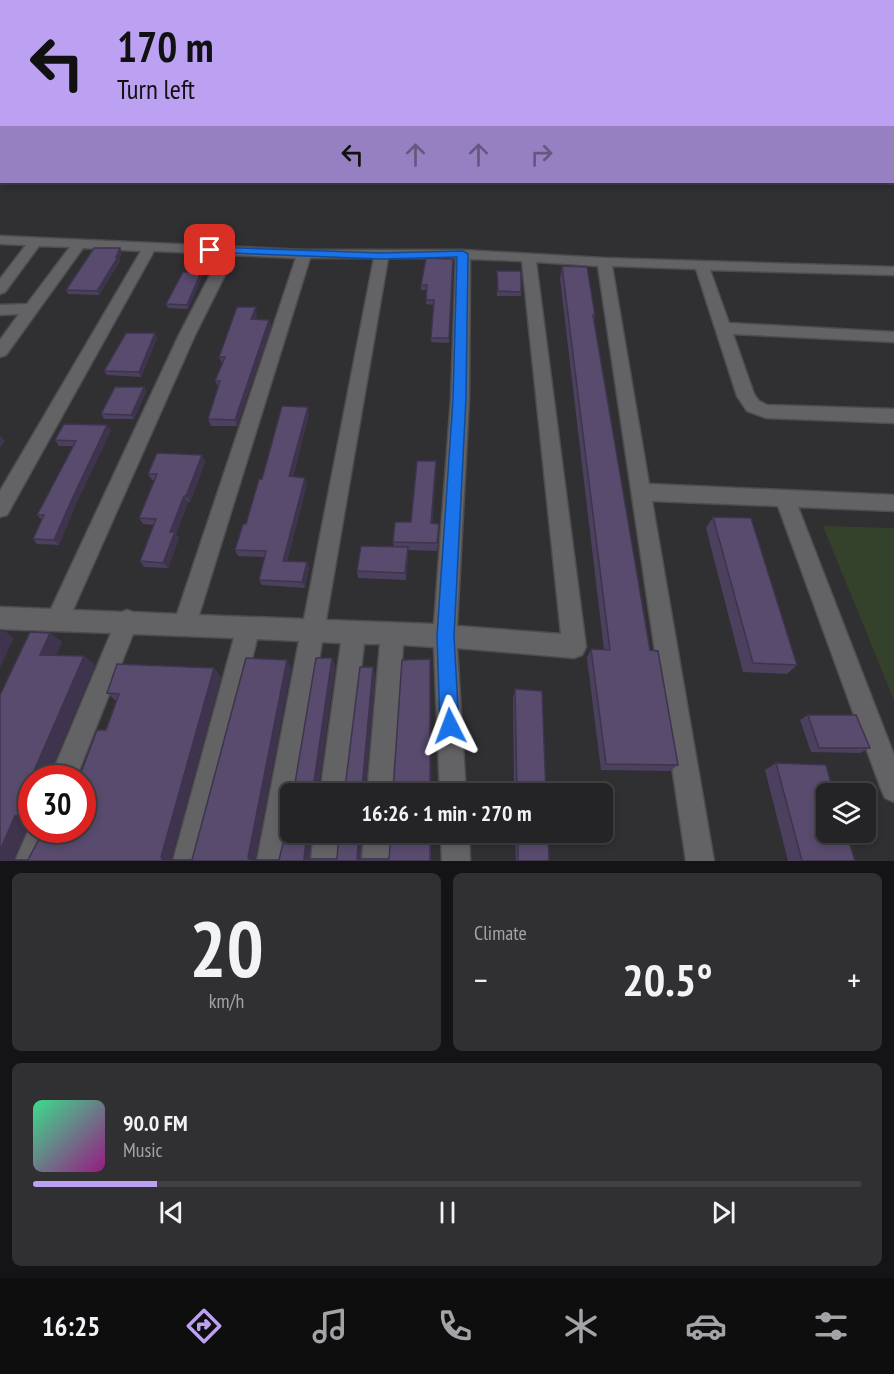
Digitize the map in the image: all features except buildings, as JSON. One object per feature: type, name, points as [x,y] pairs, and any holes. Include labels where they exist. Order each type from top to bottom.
[{"type":"street","points":[[0,240],[304,254],[381,256],[463,254],[604,262],[894,271]]},
{"type":"street","points":[[0,289],[36,242]]},
{"type":"street","points":[[0,351],[80,243]]},
{"type":"street","points":[[0,509],[149,248]]},
{"type":"street","points":[[42,625],[230,251]]},
{"type":"street","points":[[185,625],[304,254]]},
{"type":"street","points":[[453,783],[446,636],[460,399],[463,254]]},
{"type":"street","points":[[271,861],[381,256]]},
{"type":"street","points":[[0,618],[42,625],[127,621],[446,636],[574,647],[528,256]]},
{"type":"street","points":[[604,262],[700,861]]},
{"type":"street","points":[[701,264],[746,396],[753,406],[766,411],[894,416]]},
{"type":"street","points":[[0,310],[31,309]]},
{"type":"street","points":[[722,328],[894,337]]},
{"type":"street","points":[[640,492],[894,503]]},
{"type":"street","points":[[785,499],[894,789]]},
{"type":"street","points":[[68,765],[127,621]]},
{"type":"street","points":[[187,861],[248,628]]},
{"type":"street","points":[[334,783],[354,632]]},
{"type":"street","points":[[381,783],[392,634]]},
{"type":"street","points":[[29,861],[37,843]]},
{"type":"street","points":[[325,861],[327,843]]},
{"type":"street","points":[[376,861],[377,843]]},
{"type":"street","points":[[455,843],[456,861]]},
{"type":"green space","points":[[823,526],[894,528],[894,700]]},
{"type":"route","points":[[210,250],[381,256],[463,254],[460,399],[446,636],[450,726]]}]
